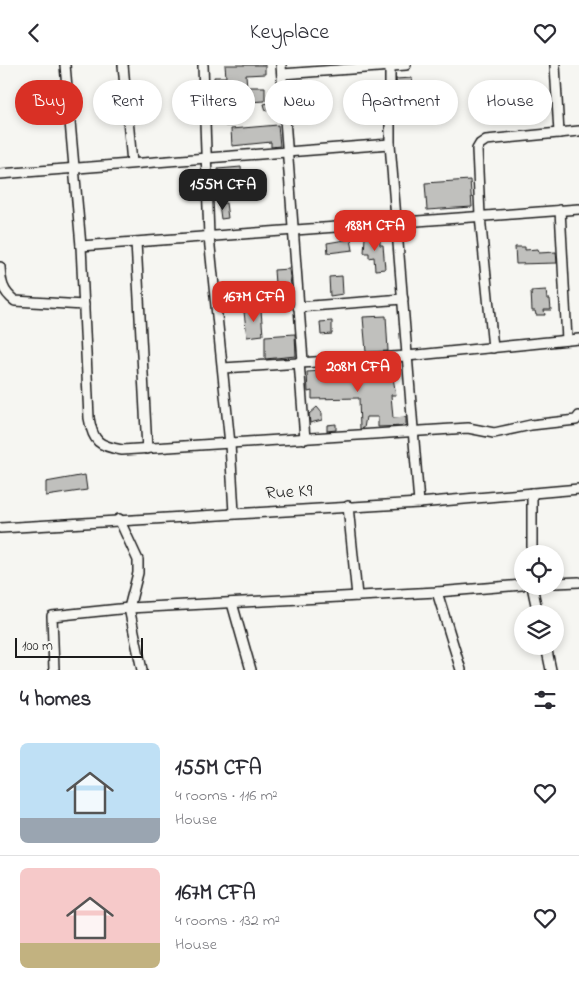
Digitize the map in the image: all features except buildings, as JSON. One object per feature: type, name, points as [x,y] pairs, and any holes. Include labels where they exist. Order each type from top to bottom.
[{"type":"street","points":[[65,65],[81,246],[89,418],[92,434],[100,444],[108,448],[122,450],[468,428],[494,433],[531,425],[578,420]]},
{"type":"street","points":[[123,65],[132,163]]},
{"type":"street","points":[[203,65],[209,237],[230,444],[234,513]]},
{"type":"street","points":[[305,439],[294,231],[281,69],[406,65]]},
{"type":"street","points":[[555,65],[560,133]]},
{"type":"street","points":[[390,66],[390,144],[418,503]]},
{"type":"street","points":[[492,348],[480,216],[477,149],[480,143],[486,140],[579,131]]},
{"type":"street","points":[[0,174],[74,166],[207,159],[390,144]]},
{"type":"street","points":[[81,246],[579,209]]},
{"type":"street","points":[[560,210],[568,340]]},
{"type":"street","points":[[136,242],[147,449]]},
{"type":"street","points":[[0,267],[2,285],[7,295],[15,301],[84,305]]},
{"type":"street","points":[[298,307],[403,299]]},
{"type":"street","points":[[223,368],[407,356],[579,339]]},
{"type":"street","name":"Rue K9","points":[[0,528],[119,519],[418,503],[579,489]]},
{"type":"street","points":[[532,493],[532,545]]},
{"type":"street","points":[[348,506],[357,596]]},
{"type":"street","points":[[119,519],[138,560],[138,573],[129,608],[142,670]]},
{"type":"street","points":[[564,583],[579,582]]},
{"type":"street","points":[[53,670],[52,616],[129,608],[437,592],[514,586]]},
{"type":"street","points":[[437,592],[461,670]]},
{"type":"street","points":[[232,603],[251,670]]},
{"type":"street","points":[[548,655],[551,670]]}]
